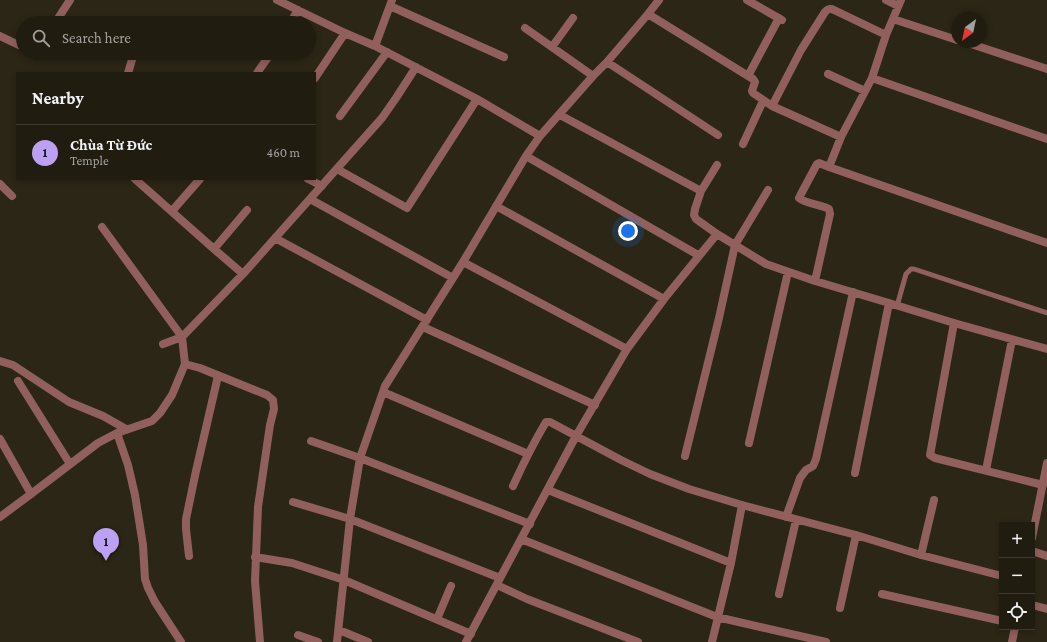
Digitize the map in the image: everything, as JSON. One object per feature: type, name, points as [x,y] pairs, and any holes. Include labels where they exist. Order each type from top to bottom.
[{"type":"street","points":[[60,16],[70,0]]},
{"type":"street","points":[[277,0],[310,16]]},
{"type":"street","points":[[337,642],[350,519],[360,458],[385,386],[425,324],[526,156],[540,136],[607,62],[659,0]]},
{"type":"street","points":[[747,0],[780,19],[748,76]]},
{"type":"street","points":[[829,167],[841,137],[872,78],[886,35],[899,3],[886,0]]},
{"type":"street","points":[[375,46],[391,3],[504,57]]},
{"type":"street","points":[[772,106],[801,50],[828,9],[834,10],[886,35]]},
{"type":"street","points":[[294,16],[298,10]]},
{"type":"street","points":[[648,14],[754,80],[752,91],[763,101],[841,137]]},
{"type":"street","points":[[552,47],[574,18]]},
{"type":"street","points":[[316,19],[416,67],[477,99],[540,136]]},
{"type":"street","points":[[893,19],[951,38]]},
{"type":"street","points":[[525,28],[593,76]]},
{"type":"street","points":[[316,76],[345,33]]},
{"type":"street","points":[[0,36],[16,44]]},
{"type":"street","points":[[982,48],[1047,69]]},
{"type":"street","points":[[340,116],[387,52]]},
{"type":"street","points":[[128,72],[132,60]]},
{"type":"street","points":[[258,72],[266,60]]},
{"type":"street","points":[[607,62],[718,135]]},
{"type":"street","points":[[163,344],[182,337],[244,274],[274,238],[382,118],[416,67]]},
{"type":"street","points":[[828,74],[865,91]]},
{"type":"street","points":[[872,78],[1047,139]]},
{"type":"street","points":[[337,169],[407,208],[477,99]]},
{"type":"street","points":[[743,144],[763,101]]},
{"type":"street","points":[[560,114],[701,192]]},
{"type":"street","points":[[526,156],[698,255]]},
{"type":"street","points":[[815,281],[830,214],[829,209],[802,201],[799,198],[817,164],[819,163],[1047,242]]},
{"type":"street","points":[[717,165],[701,192],[694,215],[696,219],[717,234],[766,264],[815,281],[954,324],[1047,349]]},
{"type":"street","points":[[136,180],[244,274]]},
{"type":"street","points":[[172,211],[199,180]]},
{"type":"street","points":[[310,180],[322,186]]},
{"type":"street","points":[[0,184],[12,196]]},
{"type":"street","points":[[685,456],[719,318],[735,245],[768,190]]},
{"type":"street","points":[[310,199],[453,278]]},
{"type":"street","points":[[496,206],[664,299]]},
{"type":"street","points":[[214,249],[247,210]]},
{"type":"street","points":[[0,517],[98,443],[116,433],[152,421],[160,413],[172,396],[186,364],[182,337],[102,227]]},
{"type":"street","points":[[466,642],[576,436],[628,348],[698,255],[717,234]]},
{"type":"street","points":[[274,238],[425,324],[595,405]]},
{"type":"street","points":[[463,262],[628,348]]},
{"type":"street","points":[[749,443],[788,272]]},
{"type":"street","points":[[786,517],[800,478],[806,470],[813,466],[816,459],[853,292]]},
{"type":"street","points":[[856,473],[893,304]]},
{"type":"street","points":[[954,324],[930,455],[935,458],[1043,485]]},
{"type":"street","points":[[986,470],[1012,340]]},
{"type":"street","points":[[0,360],[13,365],[69,402],[103,416],[126,429]]},
{"type":"street","points":[[186,364],[266,395],[274,400],[274,409],[270,425],[258,507],[255,557],[255,582],[260,642]]},
{"type":"street","points":[[189,556],[186,518],[218,376]]},
{"type":"street","points":[[18,381],[70,464]]},
{"type":"street","points":[[383,392],[528,454]]},
{"type":"street","points":[[513,486],[528,454],[546,422],[550,422],[650,474],[689,489],[796,520],[856,535],[921,555],[999,575]]},
{"type":"street","points":[[116,433],[128,465],[134,495],[143,545],[145,579],[155,602],[181,642]]},
{"type":"street","points":[[0,439],[31,494]]},
{"type":"street","points":[[311,441],[360,458],[530,524]]},
{"type":"street","points":[[1035,524],[1047,463]]},
{"type":"street","points":[[548,490],[731,563]]},
{"type":"street","points":[[921,555],[934,500]]},
{"type":"street","points":[[293,502],[350,519],[498,582],[527,599],[638,642]]},
{"type":"street","points":[[712,642],[731,563],[742,505]]},
{"type":"street","points":[[779,594],[796,520]]},
{"type":"street","points":[[840,608],[856,535]]},
{"type":"street","points":[[521,539],[717,617],[826,642]]},
{"type":"street","points":[[1035,552],[1047,556]]},
{"type":"street","points":[[255,557],[292,563],[344,580],[470,634]]},
{"type":"street","points":[[437,620],[451,586]]},
{"type":"street","points":[[882,594],[999,620]]},
{"type":"street","points":[[1035,606],[1047,609]]},
{"type":"street","points":[[339,630],[368,642]]},
{"type":"street","points":[[1012,642],[1014,630]]},
{"type":"street","points":[[298,635],[318,642]]},
{"type":"lane","points":[[893,304],[906,274],[911,269],[914,269],[1047,312]]},
{"type":"place","name":"Chùa Từ Đức","points":[[106,561]]}]
